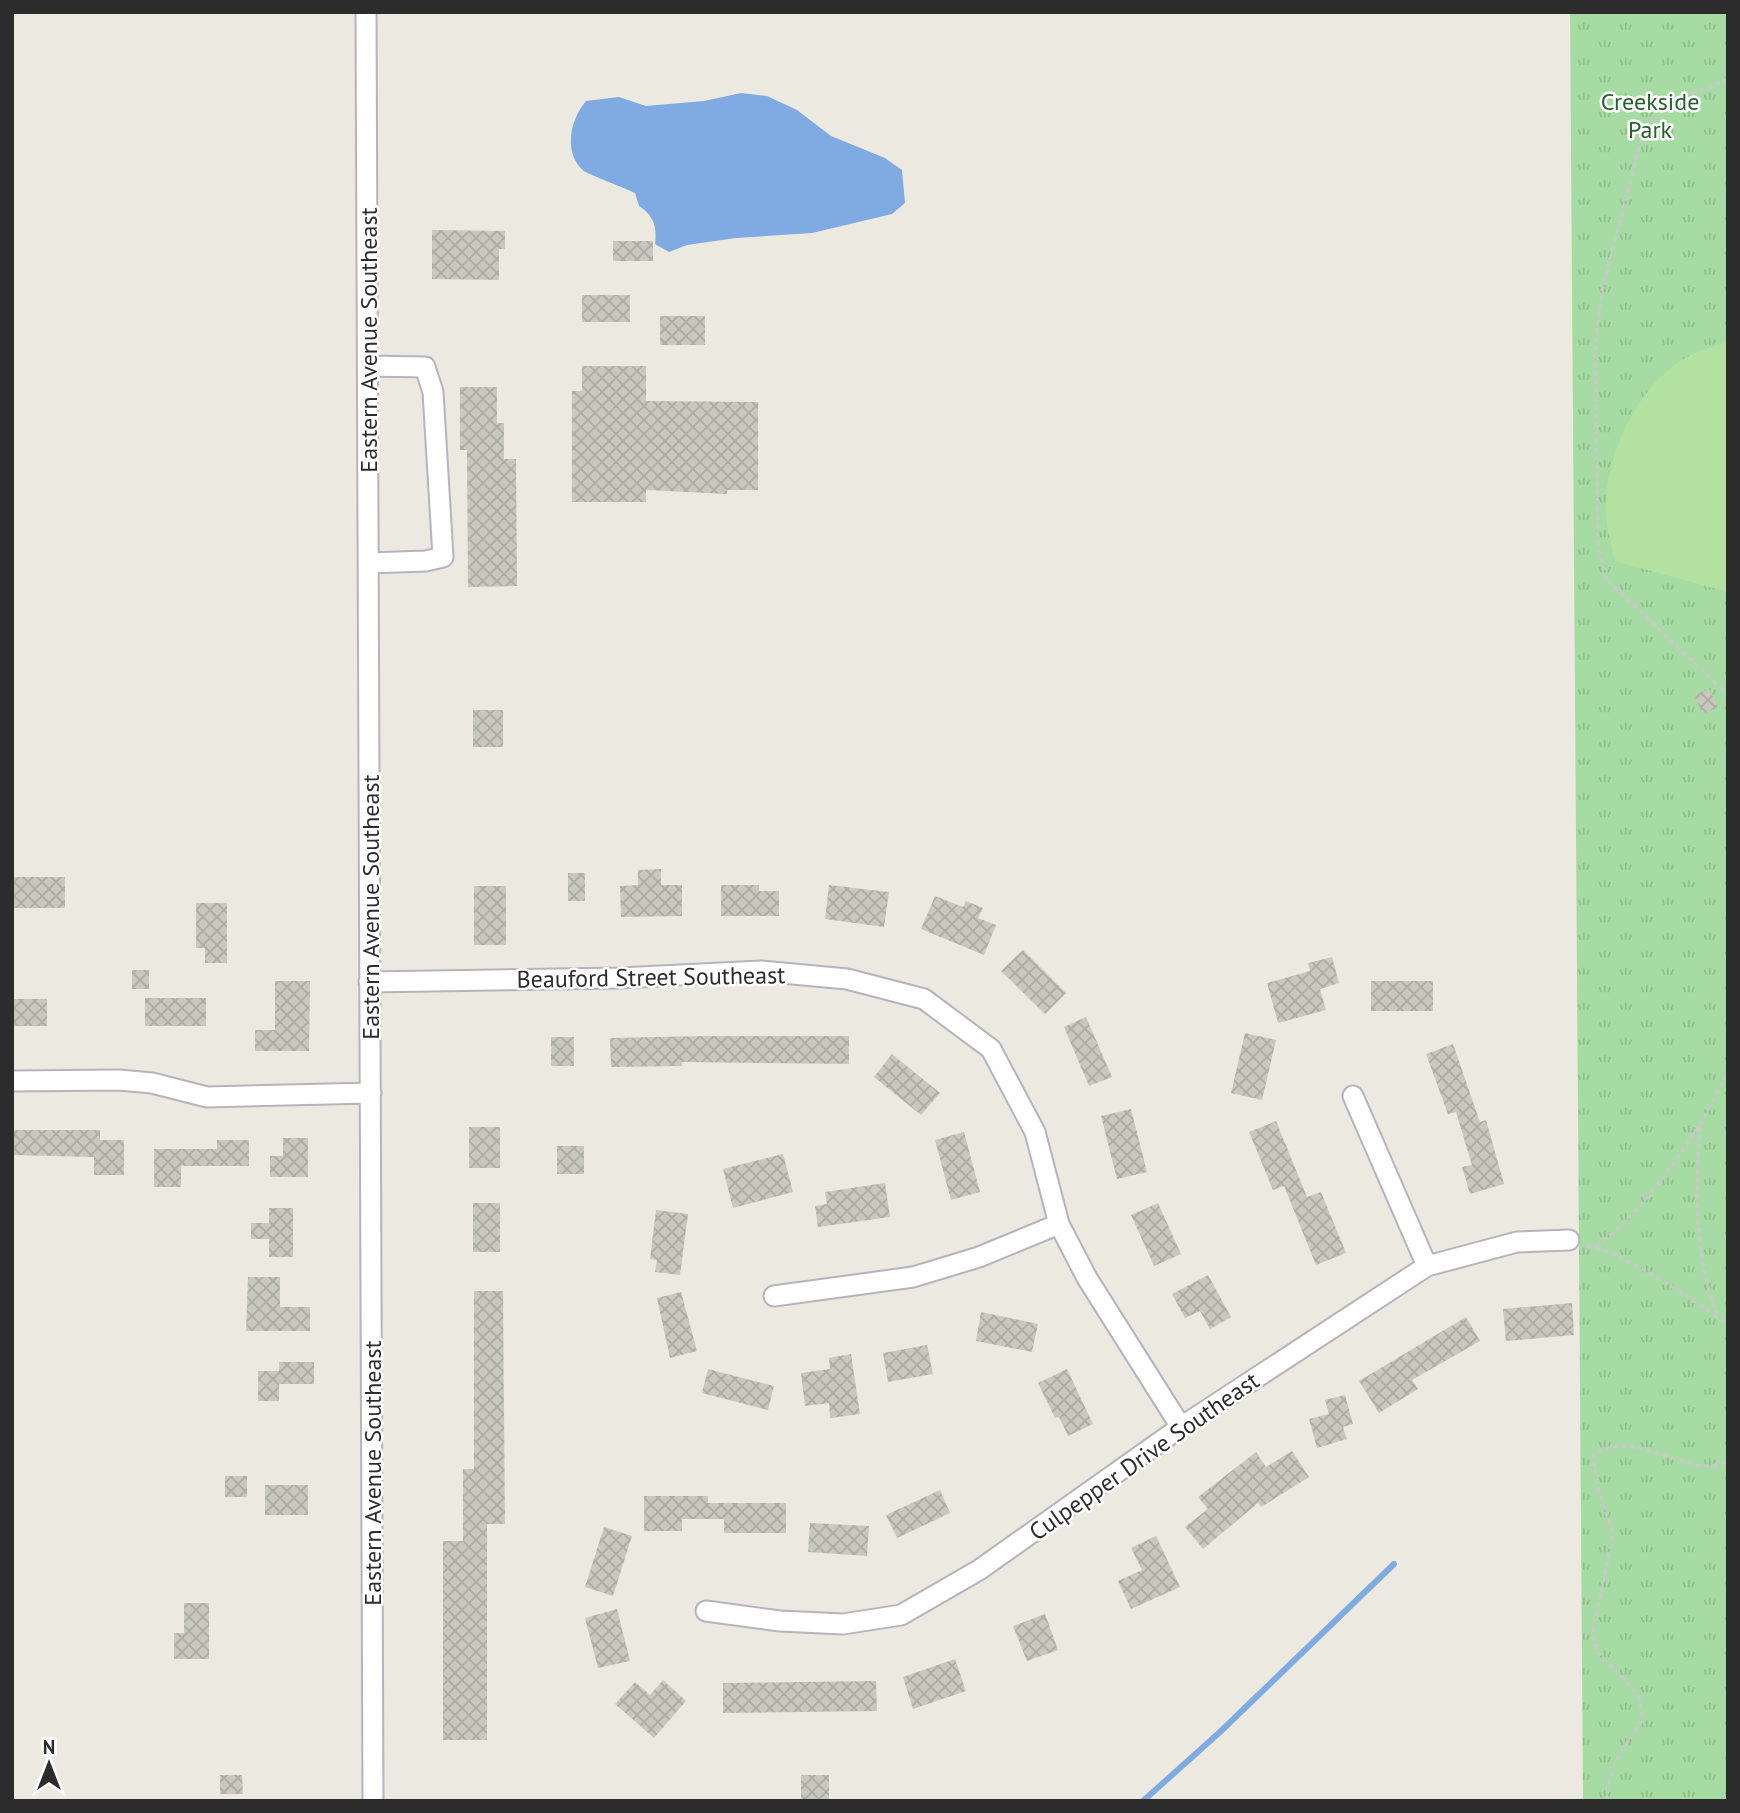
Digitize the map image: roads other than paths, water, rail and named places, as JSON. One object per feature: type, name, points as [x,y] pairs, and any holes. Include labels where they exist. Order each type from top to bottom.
[{"type":"street","name":"Eastern Avenue Southeast","points":[[366,12],[373,1801]]},
{"type":"street","points":[[368,366],[425,367],[433,393],[443,557],[426,561],[369,563]]},
{"type":"street","name":"Beauford Street Southeast","points":[[369,982],[620,978],[761,971],[847,979],[924,999],[991,1049],[1035,1132],[1059,1224],[1087,1278],[1181,1427]]},
{"type":"street","points":[[12,1080],[119,1080],[152,1083],[207,1097],[371,1093]]},
{"type":"street","points":[[1353,1096],[1427,1266]]},
{"type":"street","points":[[774,1296],[912,1277],[979,1257],[1059,1224]]},
{"type":"street","name":"Culpepper Drive Southeast","points":[[706,1611],[843,1624],[901,1615],[979,1570],[1181,1427],[1427,1266],[1517,1242],[1569,1240]]},
{"type":"water","points":[[741,93],[767,96],[797,110],[831,136],[885,158],[902,170],[905,203],[892,214],[812,233],[736,238],[687,245],[669,252],[655,244],[653,222],[639,206],[635,193],[584,171],[573,155],[573,126],[586,101],[619,97],[646,106],[704,101]]},
{"type":"waterway","points":[[1143,1801],[1220,1732],[1394,1564]]},
{"type":"park label","name":"Creekside Park","points":[[1650,115]]}]
